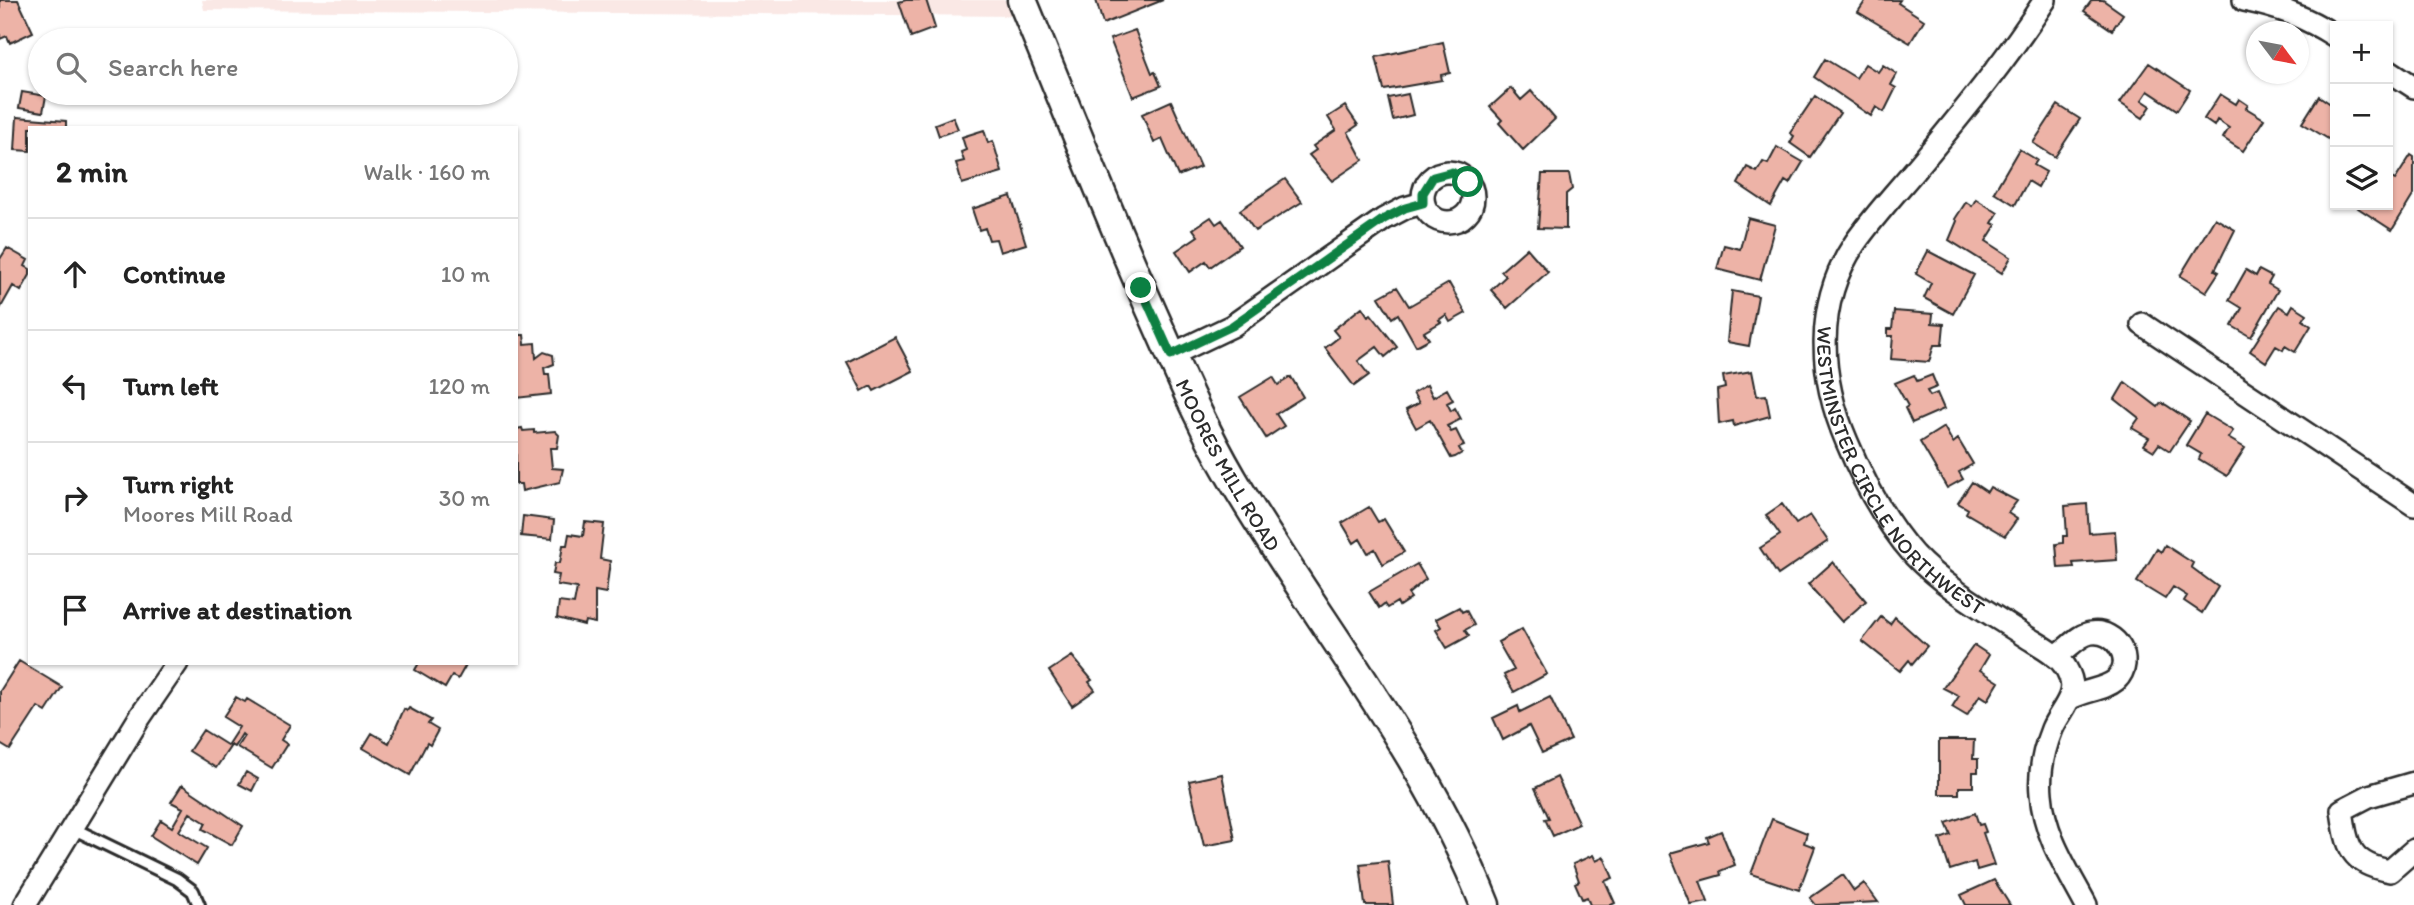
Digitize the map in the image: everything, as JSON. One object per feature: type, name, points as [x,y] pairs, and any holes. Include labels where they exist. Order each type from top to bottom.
[{"type":"street","name":"MOORES MILL ROAD","points":[[1022,0],[1171,355],[1231,476],[1432,794],[1485,905]]},
{"type":"street","name":"WESTMINSTER CIRCLE NORTHWEST","points":[[2045,0],[1998,69],[1856,242],[1833,291],[1824,340],[1826,380],[1836,416],[1863,481],[1890,525],[1916,557],[1947,584],[2055,656],[2070,673],[2071,698]]},
{"type":"street","points":[[2244,0],[2281,8],[2314,22],[2330,33]]},
{"type":"street","points":[[2393,73],[2414,87]]},
{"type":"street","points":[[1171,355],[1232,326],[1384,219],[1405,208],[1423,203]]},
{"type":"street","points":[[2142,324],[2414,505]]},
{"type":"street","points":[[2055,656],[2066,651],[2082,636],[2093,632],[2109,635],[2122,649],[2123,666],[2115,681],[2103,687],[2085,690],[2071,698],[2052,728],[2042,759],[2040,792],[2046,825],[2086,905]]},
{"type":"street","points":[[24,905],[140,717],[176,665]]},
{"type":"street","points":[[2414,783],[2369,796],[2342,810],[2347,846],[2368,867],[2390,871],[2414,850]]},
{"type":"lane","points":[[72,828],[177,879],[194,891],[199,905]]},
{"type":"shaded area","points":[[202,0],[1030,0],[1037,16],[204,10]]},
{"type":"building","points":[[0,0],[18,0],[31,28],[28,28],[28,34],[10,43],[7,36],[0,39]]},
{"type":"building","points":[[926,0],[935,28],[911,37],[899,2]]},
{"type":"building","points":[[1096,0],[1163,0],[1103,24]]},
{"type":"building","points":[[1866,0],[1900,0],[1898,3],[1924,20],[1910,43],[1858,12]]},
{"type":"building","points":[[2092,0],[2103,0],[2123,14],[2112,30],[2084,11]]},
{"type":"building","points":[[1135,30],[1152,73],[1155,72],[1161,86],[1133,97],[1110,39]]},
{"type":"building","points":[[1443,42],[1450,73],[1441,75],[1442,80],[1384,90],[1376,57]]},
{"type":"building","points":[[1825,59],[1856,78],[1865,64],[1878,72],[1883,65],[1897,74],[1891,85],[1896,88],[1884,112],[1876,107],[1871,116],[1814,77]]},
{"type":"building","points":[[2149,63],[2190,90],[2177,110],[2148,91],[2142,100],[2151,106],[2143,118],[2120,103]]},
{"type":"building","points":[[1511,88],[1521,100],[1531,91],[1555,119],[1523,150],[1499,123],[1502,120],[1490,107]]},
{"type":"building","points":[[22,92],[28,93],[28,105],[44,105],[43,112],[19,108]]},
{"type":"building","points":[[1408,94],[1413,115],[1393,120],[1388,98]]},
{"type":"building","points":[[2220,94],[2236,104],[2239,99],[2248,105],[2246,108],[2264,119],[2243,151],[2223,138],[2229,128],[2217,120],[2214,126],[2204,119]]},
{"type":"building","points":[[1815,96],[1840,113],[1810,157],[1790,143],[1794,136],[1790,133]]},
{"type":"building","points":[[2319,96],[2330,104],[2330,140],[2302,123]]},
{"type":"building","points":[[1171,101],[1200,167],[1178,176],[1162,139],[1154,143],[1142,114]]},
{"type":"building","points":[[2058,105],[2080,119],[2055,157],[2033,143]]},
{"type":"building","points":[[1345,106],[1358,125],[1348,132],[1363,160],[1332,181],[1309,155],[1316,150],[1313,146],[1336,130],[1328,117]]},
{"type":"building","points":[[17,117],[66,121],[66,126],[28,126],[28,151],[15,150]]},
{"type":"building","points":[[953,117],[958,129],[939,136],[935,124]]},
{"type":"building","points":[[984,130],[988,143],[993,141],[1002,172],[962,184],[956,163],[964,161],[961,152],[966,150],[962,137]]},
{"type":"building","points":[[1777,147],[1803,162],[1790,184],[1785,181],[1771,206],[1738,184],[1747,167],[1757,172],[1763,162],[1768,164]]},
{"type":"building","points":[[2019,149],[2037,160],[2034,165],[2046,172],[2038,187],[2028,181],[2015,205],[1994,192]]},
{"type":"building","points":[[2411,155],[2414,157],[2414,194],[2392,230],[2361,210],[2393,210],[2393,179],[2395,180]]},
{"type":"building","points":[[1542,174],[1569,174],[1572,189],[1566,194],[1566,229],[1538,228]]},
{"type":"building","points":[[1285,179],[1302,202],[1255,231],[1240,210]]},
{"type":"building","points":[[1011,196],[1026,244],[1000,252],[996,239],[989,240],[985,228],[979,230],[972,209]]},
{"type":"building","points":[[1976,199],[1998,213],[1992,223],[1996,225],[1986,241],[2011,257],[2002,273],[1949,240],[1957,221],[1955,219],[1966,202],[1972,206]]},
{"type":"building","points":[[1211,217],[1216,224],[1222,220],[1240,246],[1210,267],[1206,261],[1190,272],[1176,251],[1198,236],[1193,229]]},
{"type":"building","points":[[1748,218],[1775,225],[1760,280],[1717,269],[1724,245],[1740,249]]},
{"type":"building","points":[[2215,218],[2235,230],[2215,270],[2219,272],[2206,292],[2180,276]]},
{"type":"building","points":[[7,248],[28,260],[25,266],[28,268],[28,279],[21,291],[13,286],[0,309],[0,259]]},
{"type":"building","points":[[1527,248],[1548,272],[1507,308],[1491,290],[1506,276],[1501,271]]},
{"type":"building","points":[[1928,251],[1974,275],[1953,314],[1924,298],[1931,283],[1916,274]]},
{"type":"building","points":[[2246,270],[2256,276],[2259,270],[2272,277],[2268,284],[2278,290],[2251,337],[2232,326],[2242,308],[2229,300]]},
{"type":"building","points":[[1449,283],[1466,313],[1450,322],[1446,315],[1439,320],[1441,322],[1424,332],[1429,339],[1416,346],[1398,314],[1392,318],[1379,297],[1397,287],[1409,306]]},
{"type":"building","points":[[1732,291],[1758,296],[1749,346],[1727,342]]},
{"type":"building","points":[[2293,305],[2307,314],[2303,320],[2311,326],[2295,352],[2285,346],[2283,350],[2276,346],[2266,362],[2250,351],[2279,306],[2289,312]]},
{"type":"building","points":[[1362,307],[1368,316],[1371,314],[1397,347],[1385,357],[1377,347],[1358,361],[1369,375],[1354,386],[1325,348],[1339,337],[1333,330]]},
{"type":"building","points":[[1894,311],[1933,314],[1932,323],[1944,324],[1942,345],[1934,345],[1929,362],[1891,359],[1893,336],[1888,336],[1888,329],[1892,329]]},
{"type":"building","points":[[518,335],[524,335],[525,344],[535,343],[536,358],[544,352],[553,355],[554,364],[544,368],[545,374],[549,374],[551,394],[518,398]]},
{"type":"building","points":[[895,337],[913,371],[874,391],[871,386],[862,391],[847,362]]},
{"type":"building","points":[[1752,371],[1757,396],[1766,395],[1770,416],[1734,426],[1733,421],[1719,424],[1717,390],[1725,388],[1723,376]]},
{"type":"building","points":[[1914,375],[1917,381],[1932,375],[1937,387],[1927,391],[1930,396],[1937,393],[1944,409],[1912,423],[1905,408],[1908,406],[1895,383]]},
{"type":"building","points":[[1273,377],[1278,385],[1291,377],[1303,397],[1276,414],[1284,426],[1266,438],[1240,397]]},
{"type":"building","points":[[2125,382],[2158,407],[2161,403],[2166,405],[2190,421],[2170,451],[2159,444],[2154,451],[2144,445],[2149,438],[2132,428],[2139,418],[2115,399]]},
{"type":"building","points":[[1427,385],[1433,397],[1447,389],[1453,400],[1447,403],[1451,411],[1455,408],[1461,419],[1447,426],[1451,432],[1456,430],[1464,446],[1459,448],[1462,453],[1455,457],[1451,458],[1430,420],[1416,428],[1406,410],[1419,403],[1413,393]]},
{"type":"building","points":[[2205,414],[2233,431],[2228,438],[2245,448],[2227,476],[2199,459],[2201,454],[2186,445]]},
{"type":"building","points":[[1944,427],[1953,443],[1958,439],[1973,464],[1959,472],[1963,479],[1947,488],[1920,442]]},
{"type":"building","points":[[518,429],[534,430],[534,433],[555,431],[559,435],[557,448],[550,448],[552,468],[563,469],[560,482],[522,491],[521,484],[518,484]]},
{"type":"building","points":[[1972,482],[1987,492],[1990,487],[2017,501],[2008,513],[2017,519],[2005,536],[1966,513],[1968,509],[1958,503]]},
{"type":"building","points":[[1782,504],[1796,524],[1810,515],[1828,541],[1778,575],[1760,548],[1780,535],[1766,515]]},
{"type":"building","points":[[2087,504],[2089,533],[2115,531],[2117,560],[2073,563],[2074,567],[2058,568],[2056,544],[2063,543],[2063,536],[2067,536],[2065,506]]},
{"type":"building","points":[[1369,507],[1378,522],[1384,519],[1404,552],[1383,564],[1375,549],[1368,553],[1360,539],[1354,543],[1342,523]]},
{"type":"building","points":[[523,516],[554,520],[552,539],[521,536]]},
{"type":"building","points":[[585,522],[604,524],[600,559],[610,561],[606,593],[595,591],[595,623],[585,621],[584,625],[557,618],[559,602],[574,604],[577,588],[557,585],[559,575],[553,574],[555,563],[560,563],[563,545],[567,545],[569,534],[583,536]]},
{"type":"building","points":[[2165,545],[2193,563],[2191,567],[2218,587],[2202,613],[2184,601],[2187,596],[2173,587],[2165,599],[2137,582],[2157,549],[2161,552]]},
{"type":"building","points":[[1833,562],[1866,601],[1842,622],[1808,584]]},
{"type":"building","points":[[1417,564],[1426,579],[1408,594],[1411,598],[1399,606],[1397,602],[1387,608],[1384,604],[1379,608],[1369,592]]},
{"type":"building","points":[[1459,607],[1462,612],[1466,610],[1474,625],[1465,630],[1469,636],[1447,648],[1436,630],[1441,627],[1436,619]]},
{"type":"building","points":[[1881,617],[1890,624],[1895,617],[1927,646],[1912,664],[1909,660],[1900,671],[1862,641]]},
{"type":"building","points":[[1522,629],[1547,674],[1514,692],[1504,675],[1514,670],[1498,642]]},
{"type":"building","points":[[1974,645],[1989,655],[1980,670],[1999,682],[1988,700],[1980,695],[1967,716],[1952,707],[1959,696],[1943,688]]},
{"type":"building","points":[[1072,656],[1092,680],[1089,682],[1095,690],[1072,706],[1049,671]]},
{"type":"building","points":[[19,661],[62,687],[46,712],[38,707],[10,750],[0,744],[0,691]]},
{"type":"building","points":[[418,665],[466,665],[458,679],[452,676],[445,688],[415,670]]},
{"type":"building","points":[[236,697],[245,702],[247,699],[290,725],[281,740],[287,744],[272,768],[237,747],[244,736],[242,734],[234,747],[228,744],[239,727],[223,717]]},
{"type":"building","points":[[1550,697],[1571,740],[1542,753],[1529,726],[1503,740],[1493,718],[1518,706],[1520,712]]},
{"type":"building","points":[[409,708],[431,720],[428,724],[438,730],[430,745],[427,743],[410,775],[363,748],[372,733],[389,743],[404,709],[407,711]]},
{"type":"building","points":[[203,730],[230,747],[216,768],[189,751]]},
{"type":"building","points":[[1939,740],[1974,740],[1973,759],[1978,759],[1978,772],[1973,772],[1973,787],[1959,787],[1959,794],[1939,794]]},
{"type":"building","points":[[246,772],[258,779],[252,791],[239,784]]},
{"type":"building","points":[[1222,774],[1235,840],[1204,846],[1189,781]]},
{"type":"building","points":[[1557,777],[1579,824],[1553,836],[1545,819],[1549,818],[1535,788]]},
{"type":"building","points":[[182,785],[243,826],[232,845],[203,829],[206,823],[190,813],[179,831],[207,848],[197,865],[151,836],[161,820],[172,827],[183,808],[171,802]]},
{"type":"building","points":[[1975,813],[1979,825],[1983,824],[1986,832],[1983,833],[1994,865],[1977,870],[1975,862],[1950,870],[1940,839],[1951,835],[1946,823]]},
{"type":"building","points":[[1772,819],[1807,833],[1804,843],[1815,847],[1799,890],[1751,874]]},
{"type":"building","points":[[1721,831],[1735,865],[1720,871],[1721,875],[1700,881],[1708,902],[1691,905],[1670,853],[1709,842],[1707,837]]},
{"type":"building","points":[[1593,855],[1596,861],[1604,857],[1613,878],[1605,881],[1615,903],[1611,905],[1590,905],[1587,897],[1582,899],[1575,883],[1579,881],[1573,864]]},
{"type":"building","points":[[1388,861],[1393,905],[1365,905],[1360,864]]},
{"type":"building","points":[[1843,875],[1854,891],[1864,883],[1878,902],[1816,905],[1810,898]]},
{"type":"building","points":[[1994,880],[2010,905],[1966,905],[1961,895]]},
{"type":"route","points":[[1141,288],[1171,355],[1232,326],[1384,219],[1405,208],[1423,203],[1426,184],[1433,177],[1452,172],[1461,175],[1468,182]]}]
